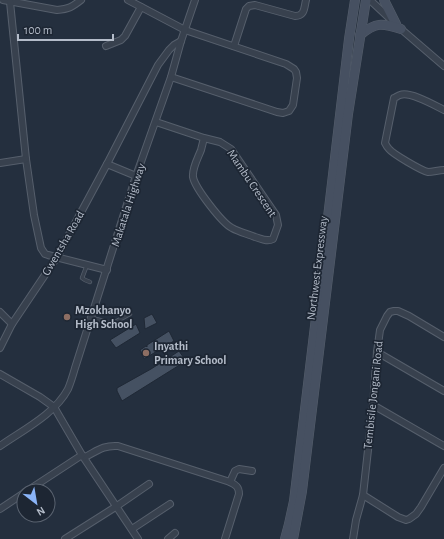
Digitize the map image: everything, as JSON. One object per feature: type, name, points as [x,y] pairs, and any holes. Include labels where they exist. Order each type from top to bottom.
[{"type":"main road","name":"Northwest Expressway","points":[[285,539],[295,494],[349,39],[355,0]]},
{"type":"main road","name":"Northwest Expressway","points":[[293,539],[302,491],[348,114],[366,0]]},
{"type":"main road","points":[[384,0],[398,27]]},
{"type":"main road","points":[[360,35],[372,26],[378,25],[398,27]]},
{"type":"street","points":[[3,0],[57,10],[65,10],[81,0]]},
{"type":"street","points":[[128,0],[185,30],[286,64],[294,69],[297,78],[293,105],[289,111],[283,113],[171,77]]},
{"type":"street","name":"Makatala Highway","points":[[0,446],[44,417],[62,398],[67,390],[92,318],[136,176],[156,122],[195,0]]},
{"type":"street","points":[[234,46],[246,9],[250,6],[255,5],[298,16],[303,13],[306,0]]},
{"type":"street","points":[[370,0],[398,27],[444,66]]},
{"type":"street","points":[[10,2],[26,159],[34,215],[41,248],[45,254],[107,270]]},
{"type":"street","points":[[106,46],[126,36],[141,7]]},
{"type":"street","name":"Gwentsha Road","points":[[0,348],[12,324],[57,257],[158,65],[169,50],[181,41]]},
{"type":"street","points":[[444,110],[411,94],[399,95],[394,98],[385,143],[394,153],[421,170],[430,172],[444,170]]},
{"type":"street","name":"Mambu Crescent","points":[[156,122],[220,142],[231,149],[276,215],[278,225],[273,239],[268,241],[239,231],[227,225],[221,220],[198,187],[194,180],[193,174],[204,138]]},
{"type":"street","points":[[0,163],[26,159]]},
{"type":"street","points":[[107,164],[136,176]]},
{"type":"street","name":"Tembisile Jongani Road","points":[[353,539],[363,495],[380,330],[387,316],[390,312],[394,311],[403,312],[444,336]]},
{"type":"street","points":[[0,312],[12,324]]},
{"type":"street","points":[[377,352],[444,391]]},
{"type":"street","points":[[0,374],[40,397],[54,407],[138,539]]},
{"type":"street","points":[[373,404],[444,446]]},
{"type":"street","points":[[40,483],[84,456],[102,447],[118,446],[230,482],[238,487],[239,494],[225,539]]},
{"type":"street","points":[[363,495],[398,517],[406,520],[416,514],[444,468]]},
{"type":"street","points":[[230,482],[235,471],[239,469],[252,471]]},
{"type":"street","points":[[65,539],[149,484]]},
{"type":"street","points":[[0,509],[16,498]]},
{"type":"street","points":[[132,529],[170,504]]},
{"type":"street","points":[[168,539],[175,533]]},
{"type":"lane","points":[[87,265],[82,278],[90,282]]},
{"type":"lane","points":[[92,318],[111,323],[130,314]]},
{"type":"building","name":"Inyathi Primary School","points":[[152,314],[157,323],[145,329],[144,318]]},
{"type":"building","name":"Inyathi Primary School","points":[[136,324],[140,333],[116,348],[110,340]]},
{"type":"building","points":[[169,331],[174,341],[144,359],[140,350],[146,346],[147,347],[147,345]]},
{"type":"building","name":"Inyathi Primary School","points":[[179,351],[186,361],[122,401],[117,388]]},
{"type":"place","name":"Mzokhanyo High School","points":[[67,317]]},
{"type":"place","name":"Inyathi Primary School","points":[[146,353]]}]
